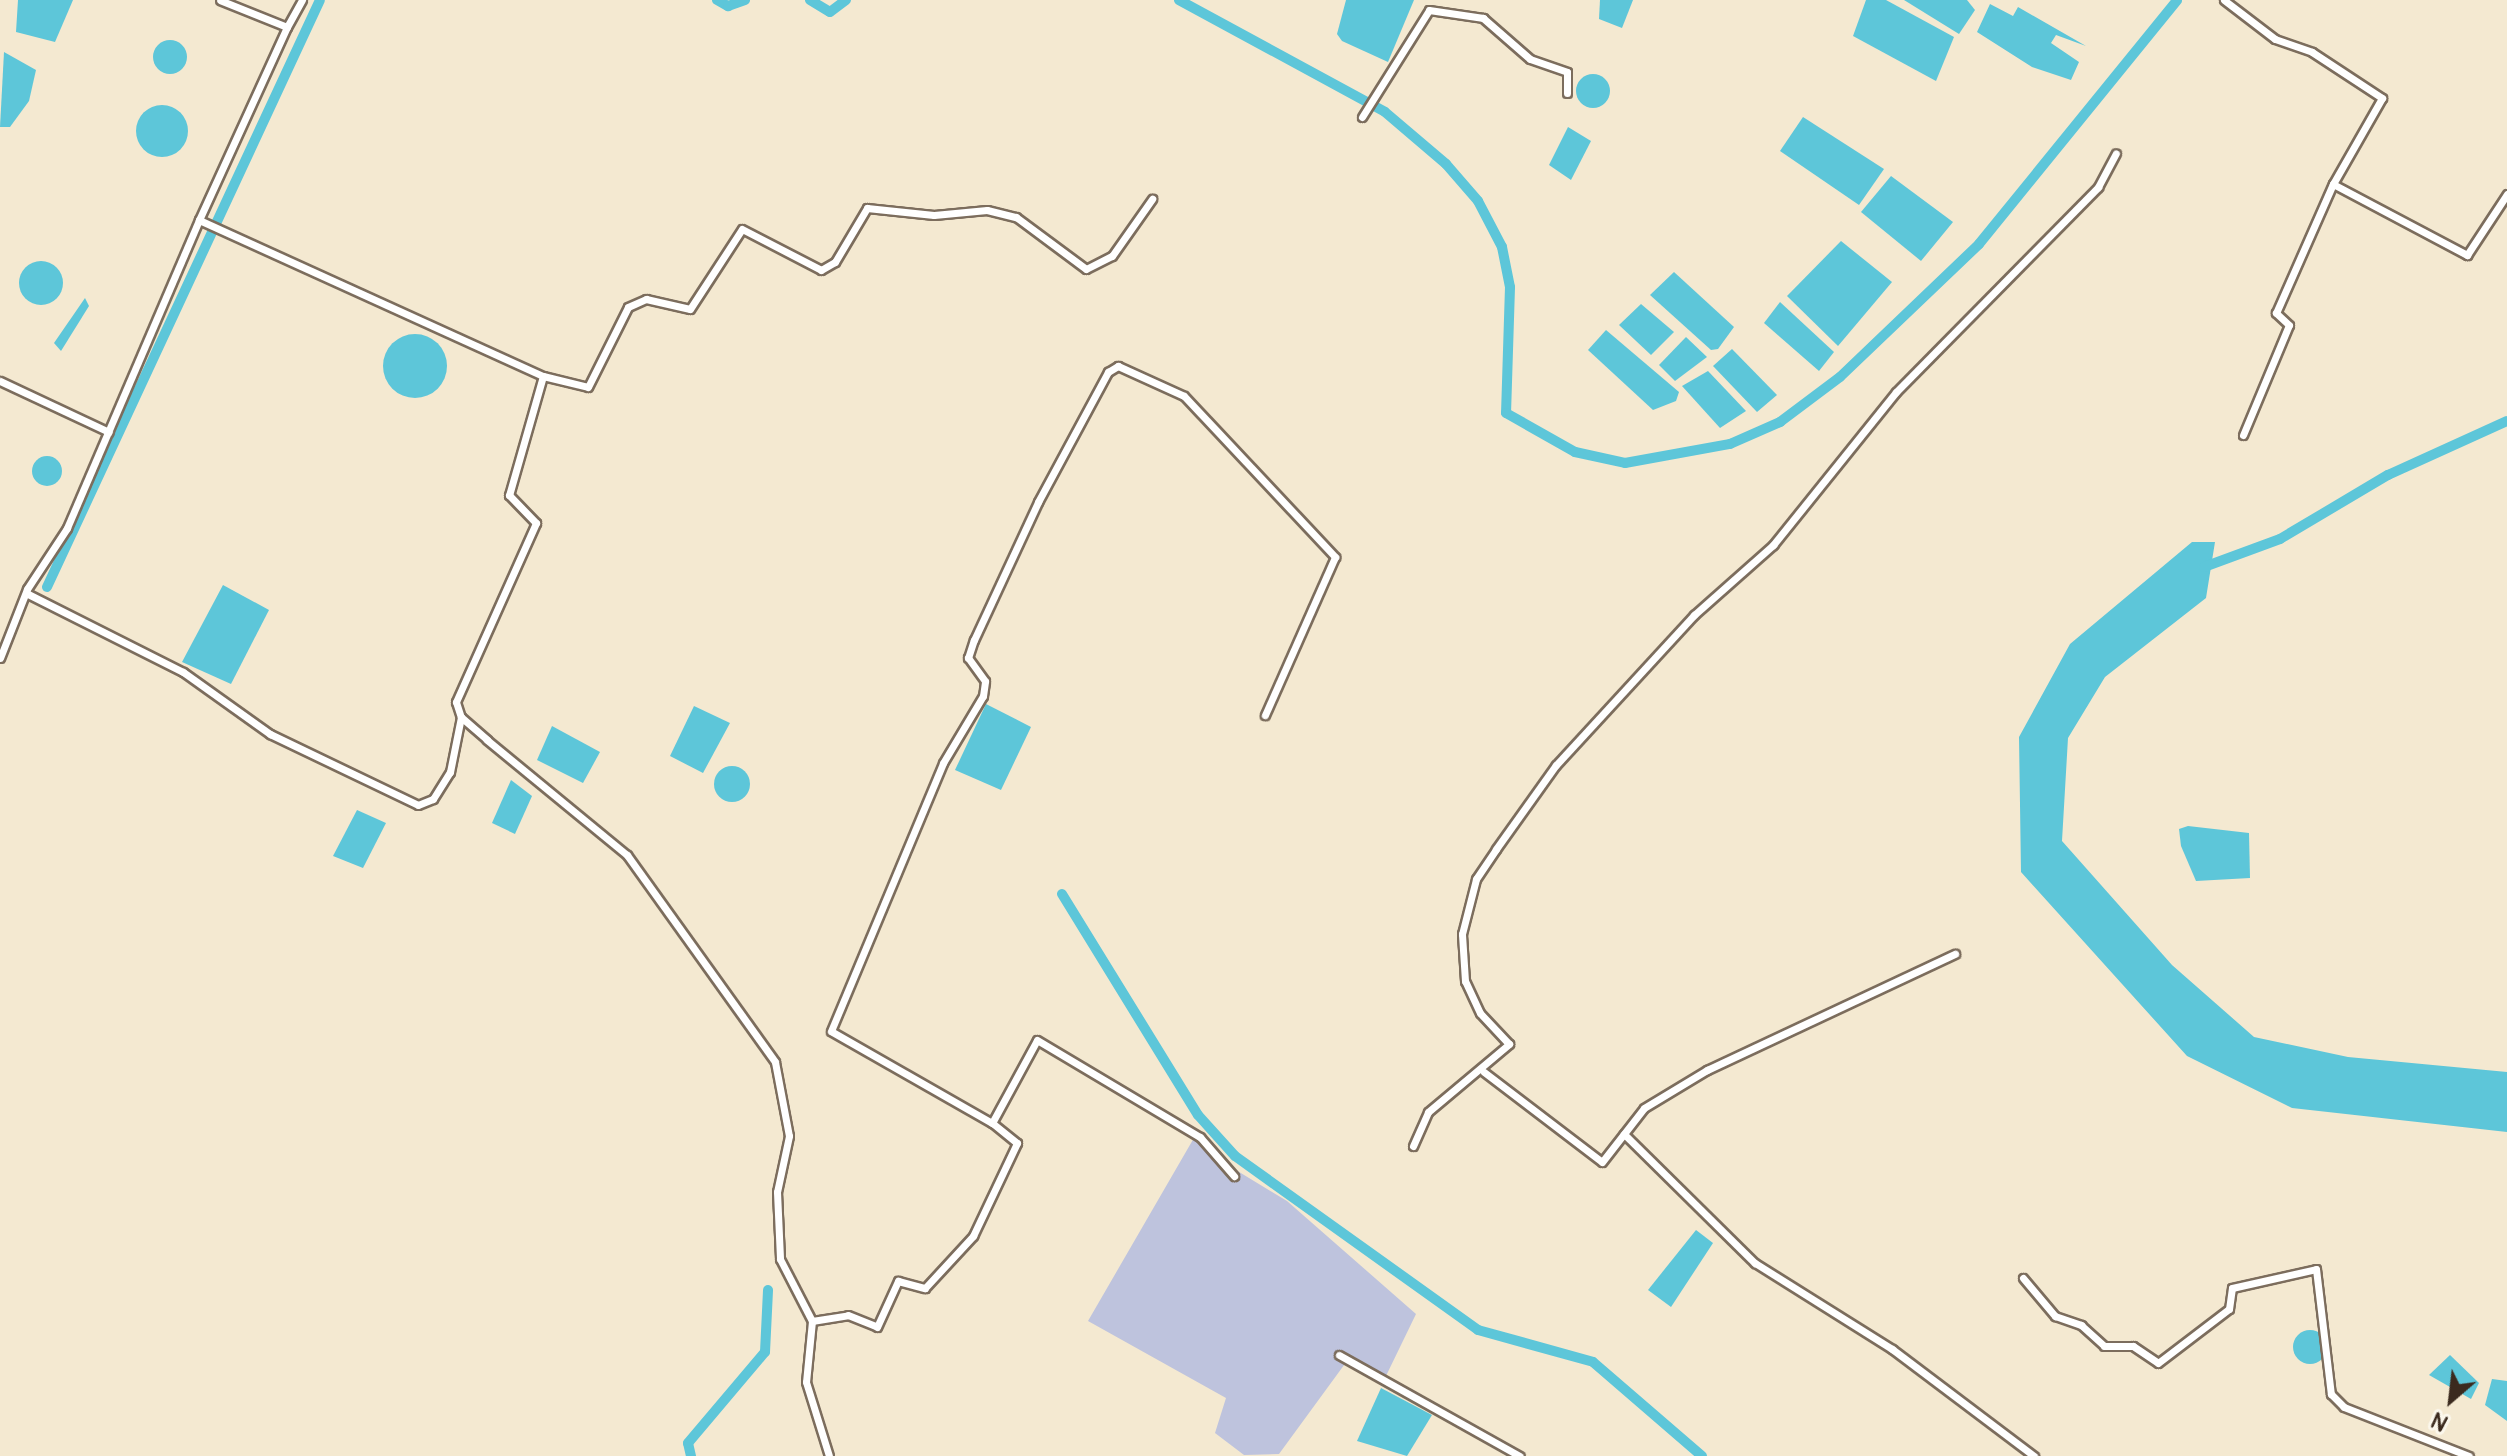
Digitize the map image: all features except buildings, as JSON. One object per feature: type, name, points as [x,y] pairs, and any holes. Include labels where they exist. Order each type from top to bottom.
[{"type":"street","points":[[220,0],[287,27]]},
{"type":"street","points":[[0,658],[26,593],[67,528],[287,27],[302,0]]},
{"type":"street","points":[[2224,0],[2275,39],[2320,56],[2382,98],[2333,184],[2276,313],[2289,325],[2243,435]]},
{"type":"street","points":[[1362,117],[1383,91],[1420,20],[1429,10],[1452,9],[1483,18],[1530,59],[1567,72],[1567,93]]},
{"type":"street","points":[[1413,1146],[1428,1112],[1484,1072],[1509,1044],[1480,1013],[1465,981],[1462,934],[1476,879],[1496,849],[1556,765],[1694,615],[1773,545],[1896,392],[2098,187],[2116,153]]},
{"type":"street","points":[[2333,184],[2467,255],[2507,194]]},
{"type":"street","points":[[202,221],[543,376],[588,387],[628,307],[646,299],[690,309],[742,229],[821,270],[835,262],[867,208],[934,215],[987,210],[1016,217],[1086,269],[1112,256],[1152,199]]},
{"type":"street","points":[[812,1321],[848,1315],[877,1327],[898,1281],[925,1288],[973,1236],[1017,1143],[992,1123],[831,1031],[943,763],[983,696],[985,681],[968,658],[974,640],[1038,502],[1108,372],[1118,366],[1184,396],[1335,557],[1265,715]]},
{"type":"street","points":[[26,593],[195,679],[270,734],[418,805],[433,799],[450,772],[461,717],[456,702],[536,523],[509,495],[543,376]]},
{"type":"street","points":[[0,381],[109,432]]},
{"type":"street","points":[[461,717],[627,855],[775,1062],[789,1136],[777,1192],[780,1259],[812,1321],[806,1382],[831,1455]]},
{"type":"street","points":[[1484,1072],[1602,1162],[1644,1108],[1707,1070],[1955,954]]},
{"type":"street","points":[[992,1123],[1037,1040],[1200,1137],[1234,1176]]},
{"type":"street","points":[[1624,1134],[1755,1263],[1892,1349],[2034,1456]]},
{"type":"street","points":[[2023,1278],[2055,1316],[2081,1325],[2104,1346],[2133,1346],[2158,1363],[2229,1309],[2232,1288],[2316,1269],[2331,1394],[2344,1407],[2469,1456]]},
{"type":"street","points":[[1339,1355],[1520,1456]]},
{"type":"shaded area","points":[[1198,1131],[1226,1164],[1287,1201],[1416,1314],[1385,1378],[1347,1361],[1279,1454],[1244,1455],[1215,1433],[1226,1398],[1088,1321]]},
{"type":"water","points":[[18,0],[73,0],[55,42],[16,32]]},
{"type":"water","points":[[1346,0],[1414,0],[1388,62],[1342,41],[1337,34]]},
{"type":"water","points":[[1600,0],[1633,0],[1622,28],[1599,19]]},
{"type":"water","points":[[1866,0],[1886,0],[1954,37],[1936,81],[1853,36]]},
{"type":"water","points":[[1904,0],[1967,0],[1975,10],[1959,34]]},
{"type":"water","points":[[1990,4],[2013,16],[2018,7],[2086,46],[2056,35],[2051,43],[2079,62],[2071,80],[2032,67],[1977,32]]},
{"type":"water","points":[[170,40],[182,45],[187,57],[182,69],[170,74],[158,69],[153,57],[158,45]]},
{"type":"water","points":[[4,52],[36,70],[29,101],[10,127],[0,127]]},
{"type":"water","points":[[1593,74],[1605,79],[1610,91],[1605,103],[1593,108],[1581,103],[1576,91],[1581,79]]},
{"type":"water","points":[[162,105],[180,113],[188,131],[180,149],[162,157],[144,149],[136,131],[144,113]]},
{"type":"water","points":[[1803,117],[1884,169],[1859,205],[1780,151]]},
{"type":"water","points":[[1568,127],[1591,141],[1571,180],[1549,165]]},
{"type":"water","points":[[1891,176],[1953,222],[1921,261],[1861,212]]},
{"type":"water","points":[[1841,241],[1892,282],[1838,346],[1787,296]]},
{"type":"water","points":[[41,261],[56,268],[63,283],[56,298],[41,305],[26,298],[19,283],[26,268]]},
{"type":"water","points":[[1674,272],[1734,327],[1718,349],[1711,350],[1650,295]]},
{"type":"water","points":[[85,298],[89,306],[61,351],[54,343]]},
{"type":"water","points":[[1780,302],[1834,352],[1819,371],[1764,323]]},
{"type":"water","points":[[1641,304],[1674,332],[1651,355],[1619,325]]},
{"type":"water","points":[[1606,330],[1679,392],[1676,401],[1653,410],[1588,350]]},
{"type":"water","points":[[409,334],[421,334],[438,343],[445,354],[445,378],[438,389],[421,398],[409,398],[397,393],[388,384],[383,372],[383,360],[388,348],[397,339]]},
{"type":"water","points":[[1686,337],[1707,357],[1675,381],[1659,365]]},
{"type":"water","points":[[1732,349],[1777,395],[1757,412],[1713,366]]},
{"type":"water","points":[[1708,371],[1746,411],[1720,428],[1682,386]]},
{"type":"water","points":[[47,456],[58,460],[62,471],[58,482],[47,486],[36,482],[32,471],[36,460]]},
{"type":"water","points":[[2192,542],[2215,542],[2206,598],[2105,677],[2068,738],[2062,841],[2172,965],[2254,1037],[2348,1057],[2507,1072],[2507,1132],[2292,1108],[2187,1056],[2021,872],[2019,737],[2070,644]]},
{"type":"water","points":[[223,585],[269,610],[231,684],[182,662]]},
{"type":"water","points":[[986,704],[1031,727],[1001,790],[955,770]]},
{"type":"water","points":[[694,706],[730,723],[703,773],[670,756]]},
{"type":"water","points":[[552,726],[600,752],[583,783],[537,760]]},
{"type":"water","points":[[732,766],[744,772],[750,784],[744,796],[732,802],[720,796],[714,784],[720,772]]},
{"type":"water","points":[[511,780],[532,796],[515,834],[492,823]]},
{"type":"water","points":[[357,810],[386,823],[363,868],[333,856]]},
{"type":"water","points":[[2188,826],[2249,833],[2250,878],[2196,881],[2181,846],[2179,829]]},
{"type":"water","points":[[1696,1230],[1713,1243],[1671,1307],[1648,1290]]},
{"type":"water","points":[[2310,1330],[2322,1335],[2327,1347],[2322,1359],[2310,1364],[2298,1359],[2293,1347],[2298,1335]]},
{"type":"water","points":[[2450,1355],[2479,1383],[2471,1399],[2429,1375]]},
{"type":"water","points":[[2492,1379],[2507,1381],[2507,1421],[2485,1405]]},
{"type":"water","points":[[1381,1388],[1432,1415],[1407,1456],[1357,1441]]},
{"type":"waterway","points":[[47,587],[320,0]]},
{"type":"waterway","points":[[717,0],[728,6],[745,0]]},
{"type":"waterway","points":[[810,0],[830,12],[846,0]]},
{"type":"waterway","points":[[1179,0],[1385,112],[1446,164],[1478,201],[1502,247],[1510,287],[1506,413],[1575,452],[1625,463],[1730,444],[1780,422],[1840,377],[1979,244],[2177,0]]},
{"type":"waterway","points":[[2204,567],[2280,539],[2388,475],[2507,421]]},
{"type":"waterway","points":[[1062,894],[1198,1115],[1235,1156],[1478,1330],[1593,1362],[1702,1456]]},
{"type":"waterway","points":[[691,1456],[688,1443],[765,1352],[768,1290]]}]
